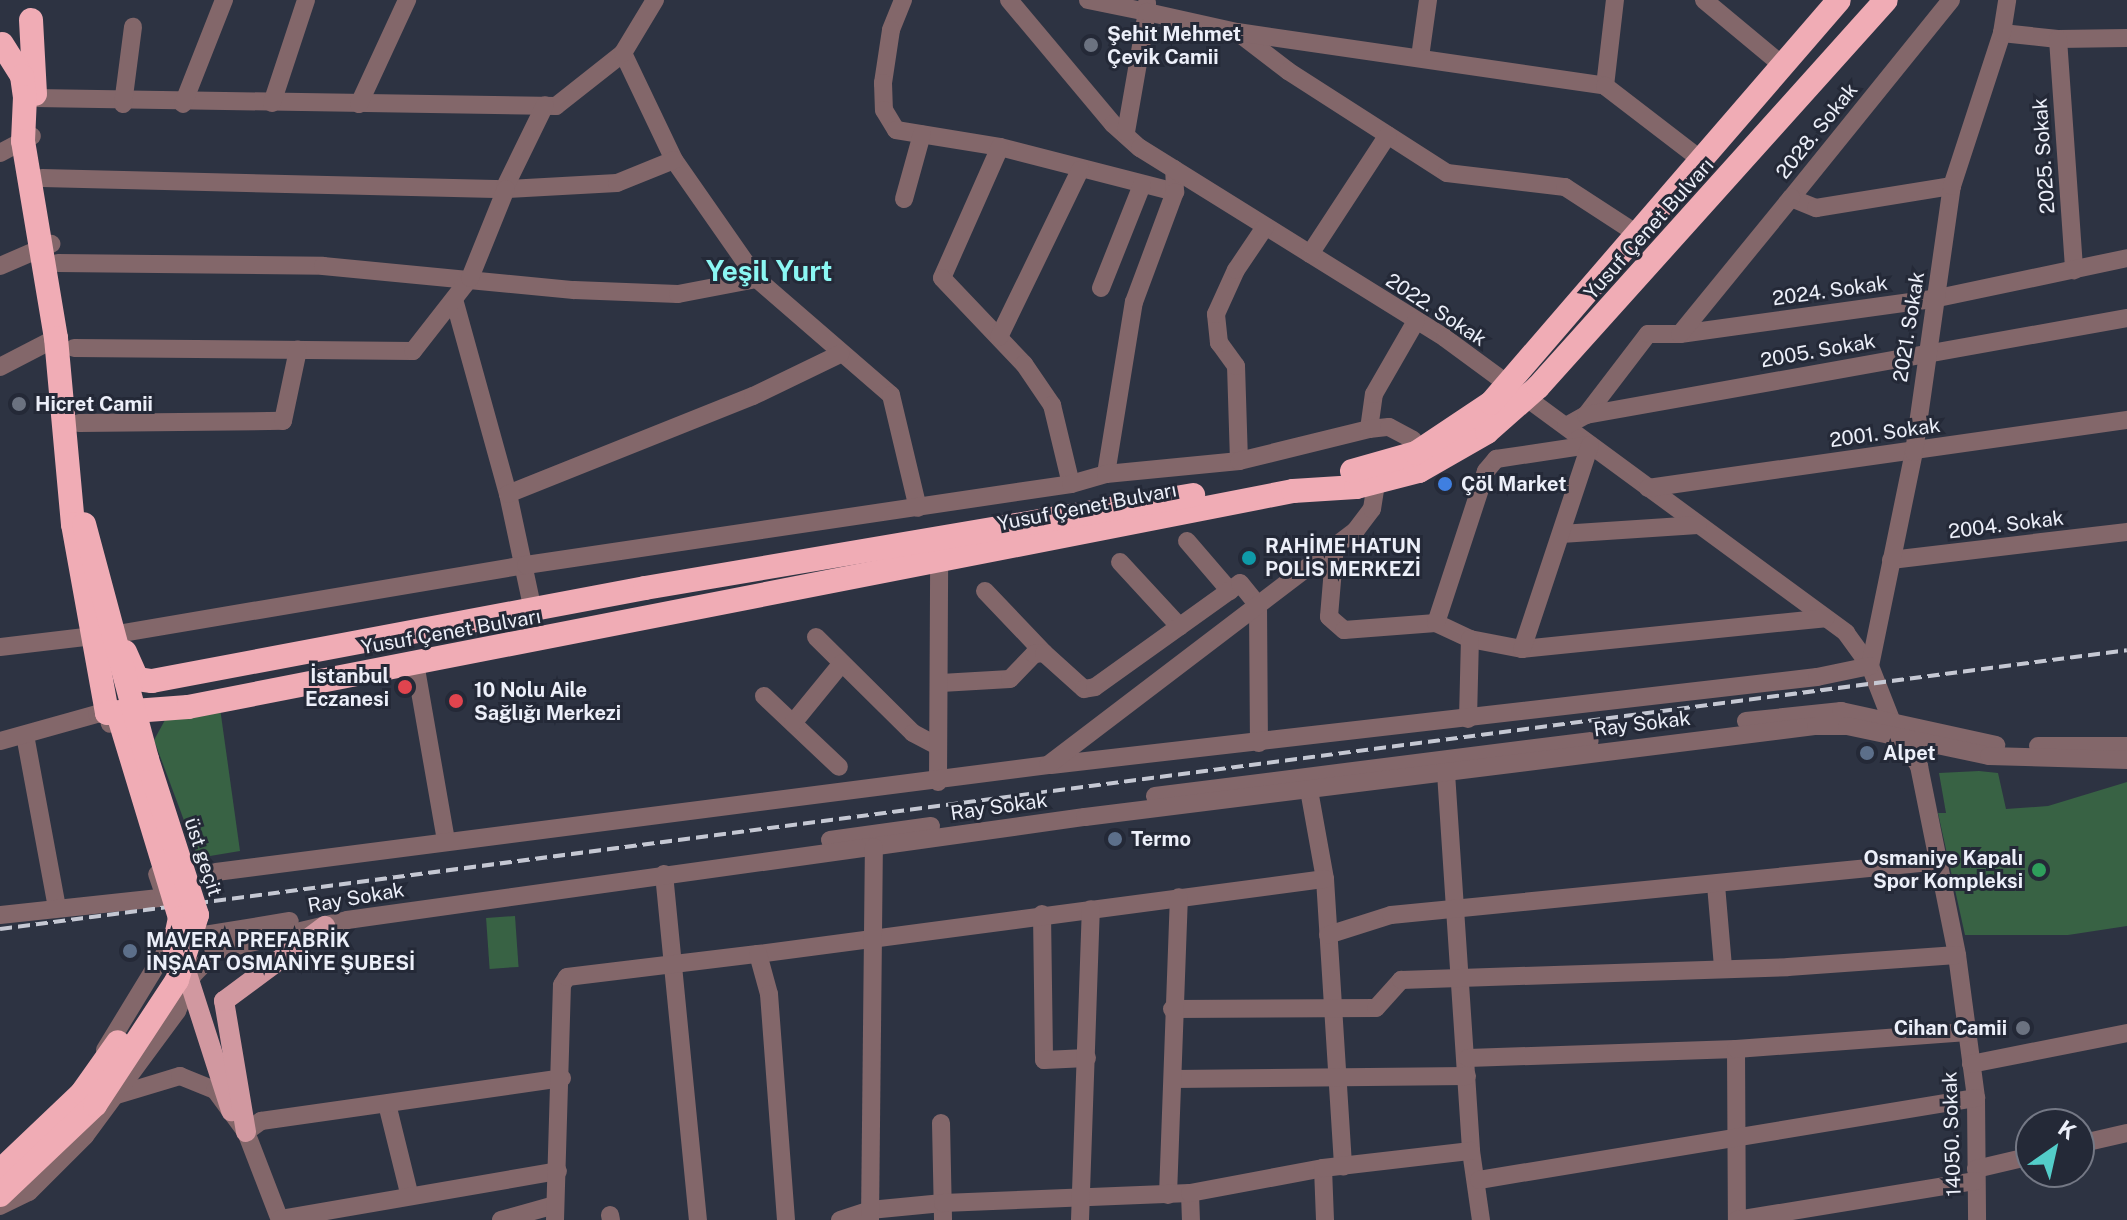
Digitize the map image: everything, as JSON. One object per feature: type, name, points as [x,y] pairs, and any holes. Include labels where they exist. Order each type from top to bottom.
[{"type":"highway","name":"Yusuf Çenet Bulvarı","points":[[1516,394],[1700,159],[1839,0]]},
{"type":"highway","name":"Yusuf Çenet Bulvarı","points":[[117,634],[137,679],[152,681],[1070,515],[1419,471],[1467,446],[1886,0]]},
{"type":"highway","points":[[33,10],[1,44],[22,76],[27,139],[51,252]]},
{"type":"highway","points":[[0,1171],[82,1093],[152,995],[169,970],[180,918],[132,770],[79,524],[79,423],[42,178],[27,139],[35,98],[33,10]]},
{"type":"highway","points":[[65,343],[79,524],[93,636],[107,713]]},
{"type":"highway","name":"Yusuf Çenet Bulvarı","points":[[107,713],[188,707],[1378,474]]},
{"type":"highway","points":[[79,524],[117,634]]},
{"type":"highway","name":"üst geçit","points":[[0,1195],[95,1105],[177,980],[197,915],[147,759],[79,524]]},
{"type":"main road","points":[[246,1132],[224,1001],[325,926]]},
{"type":"main road","points":[[178,943],[231,1111]]},
{"type":"street","points":[[183,104],[224,0]]},
{"type":"street","points":[[272,103],[306,0]]},
{"type":"street","points":[[359,104],[407,0]]},
{"type":"street","points":[[35,98],[123,104],[556,106],[623,53],[655,0]]},
{"type":"street","points":[[903,0],[891,30],[884,110],[896,130],[1000,147],[1175,192]]},
{"type":"street","name":"2022. Sokak","points":[[1009,0],[1113,124],[1126,132],[1140,148],[1416,321],[1516,394],[1566,426],[1825,618],[1870,666]]},
{"type":"street","points":[[1088,0],[1147,6],[1237,32],[1605,86],[1700,159]]},
{"type":"street","points":[[1420,57],[1428,0]]},
{"type":"street","points":[[1605,86],[1615,0]]},
{"type":"street","points":[[1704,0],[1782,65]]},
{"type":"street","name":"2028. Sokak","points":[[1951,0],[1791,198],[1816,208],[1952,186]]},
{"type":"street","name":"2021. Sokak","points":[[1870,666],[1914,452],[1925,354],[1938,298],[1952,186],[2002,33],[2007,0]]},
{"type":"street","points":[[1126,132],[1147,6]]},
{"type":"street","points":[[123,104],[133,27]]},
{"type":"street","points":[[1237,32],[1447,173],[1565,187],[1639,235]]},
{"type":"street","points":[[2002,33],[2058,39],[2127,38]]},
{"type":"street","name":"2025. Sokak","points":[[2058,39],[2074,270]]},
{"type":"street","points":[[623,53],[674,160],[757,279],[891,395],[918,508]]},
{"type":"street","points":[[0,367],[65,343],[413,351],[455,303],[470,278],[505,188],[545,105]]},
{"type":"street","points":[[904,199],[922,134]]},
{"type":"street","points":[[1310,254],[1388,135]]},
{"type":"street","points":[[0,153],[27,139]]},
{"type":"street","points":[[1000,147],[942,278],[999,337],[1052,405],[1071,484]]},
{"type":"street","points":[[42,178],[505,188],[617,183],[674,160]]},
{"type":"street","points":[[1106,474],[1134,302],[1175,192],[1174,169]]},
{"type":"street","points":[[999,337],[1080,170]]},
{"type":"street","points":[[1101,288],[1142,185]]},
{"type":"street","points":[[1680,334],[1791,198]]},
{"type":"street","points":[[1239,461],[1236,366],[1219,343],[1216,314],[1236,270],[1265,227]]},
{"type":"street","points":[[0,266],[51,252],[323,266],[678,294],[757,279]]},
{"type":"street","name":"2024. Sokak","points":[[1586,415],[1648,334],[1680,334],[1938,298],[2127,258]]},
{"type":"street","points":[[455,303],[526,565],[533,611]]},
{"type":"street","name":"2005. Sokak","points":[[1566,426],[1586,415],[2127,318]]},
{"type":"street","points":[[1369,429],[1374,394],[1416,321]]},
{"type":"street","points":[[79,423],[283,421],[298,350]]},
{"type":"street","points":[[508,494],[753,396],[840,354]]},
{"type":"street","name":"2001. Sokak","points":[[1648,488],[2127,420]]},
{"type":"street","points":[[117,634],[526,565],[1071,484],[1106,474],[1239,461],[1369,429],[1389,427],[1413,440]]},
{"type":"street","points":[[1436,623],[1486,471],[1496,459],[1590,445],[1522,649]]},
{"type":"street","points":[[1048,765],[1367,518],[1378,474]]},
{"type":"street","points":[[1561,534],[1698,525]]},
{"type":"street","name":"2004. Sokak","points":[[1891,560],[2127,532]]},
{"type":"street","points":[[1187,541],[1230,591]]},
{"type":"street","points":[[1335,545],[1329,617],[1334,625],[1344,630],[1436,623],[1470,639],[1522,649],[1825,618]]},
{"type":"street","points":[[938,782],[941,683],[939,561]]},
{"type":"street","points":[[1120,562],[1180,627]]},
{"type":"street","points":[[985,591],[1044,653],[1084,689],[1180,627],[1240,583],[1258,605],[1259,743]]},
{"type":"street","points":[[0,647],[93,636]]},
{"type":"street","points":[[816,637],[913,733],[937,746]]},
{"type":"street","points":[[1468,719],[1470,639]]},
{"type":"street","points":[[941,683],[1010,679],[1034,654],[1044,653]]},
{"type":"street","points":[[415,663],[446,840]]},
{"type":"street","points":[[793,723],[842,663]]},
{"type":"street","points":[[216,872],[446,840],[938,782],[1048,765],[1817,677],[1870,666]]},
{"type":"street","name":"14050. Sokak","points":[[1870,666],[1896,729],[1919,766],[1940,861],[1957,955],[1976,1098],[1977,1220]]},
{"type":"street","points":[[764,696],[839,767]]},
{"type":"street","points":[[0,1162],[86,1076],[167,948],[262,925],[836,839],[1314,775],[1826,712],[1896,729],[2007,746],[2127,746]]},
{"type":"street","points":[[0,741],[107,713],[164,894],[0,915]]},
{"type":"street","name":"Ray Sokak","points":[[0,1206],[29,1192],[85,1136],[177,1011],[189,984],[216,951],[325,926],[664,874],[1816,726],[1896,729],[1989,756],[2127,760]]},
{"type":"street","points":[[25,735],[57,908]]},
{"type":"street","points":[[1446,773],[1468,1067],[1471,1151],[1479,1180],[1481,1220]]},
{"type":"street","points":[[1309,790],[1325,879],[1330,1007],[1343,1166]]},
{"type":"street","points":[[870,1215],[874,847]]},
{"type":"street","points":[[1328,935],[1391,915],[1456,912],[1940,861]]},
{"type":"street","points":[[664,874],[698,1220]]},
{"type":"street","points":[[501,1220],[555,1213],[562,1078],[562,985],[567,977],[871,942],[1042,914],[1325,879]]},
{"type":"street","points":[[1716,885],[1723,966]]},
{"type":"street","points":[[1168,1195],[1174,1079],[1172,1009],[1179,897]]},
{"type":"street","points":[[1080,1220],[1091,909]]},
{"type":"street","points":[[1042,914],[1044,1060],[1087,1058]]},
{"type":"street","points":[[758,954],[769,994],[786,1220]]},
{"type":"street","points":[[1172,1009],[1376,1008],[1401,980],[1957,955]]},
{"type":"street","points":[[1174,1079],[1337,1078],[1967,1032]]},
{"type":"street","points":[[1971,1064],[2127,1033]]},
{"type":"street","points":[[1736,1049],[1739,1137],[1737,1220],[1976,1175],[2015,1162]]},
{"type":"street","points":[[117,1095],[180,1076],[215,1090],[246,1132],[280,1219],[409,1193],[558,1171]]},
{"type":"street","points":[[246,1132],[261,1121],[562,1078]]},
{"type":"street","points":[[1479,1180],[1976,1098]]},
{"type":"street","points":[[387,1104],[409,1193]]},
{"type":"street","points":[[941,1123],[943,1212]]},
{"type":"street","points":[[2095,1140],[2127,1133]]},
{"type":"street","points":[[840,1220],[870,1215],[999,1211],[1081,1197],[1190,1193],[1323,1168],[1471,1151]]},
{"type":"street","points":[[1323,1168],[1325,1220]]},
{"type":"street","points":[[1190,1193],[1191,1220]]},
{"type":"green space","points":[[220,708],[240,851],[198,858],[154,740],[165,720]]},
{"type":"green space","name":"Osmaniye Kapalı Spor Kompleksi","points":[[1939,773],[1998,773],[2006,809],[2048,806],[2127,782],[2127,926],[2068,935],[1965,935],[1938,813],[1946,813]]},
{"type":"green space","points":[[515,916],[519,967],[490,969],[486,918]]},
{"type":"railway","points":[[0,929],[2127,650]]},
{"type":"place","name":"Şehit Mehmet Çevik Camii","points":[[1091,45]]},
{"type":"place","name":"Hicret Camii","points":[[19,404]]},
{"type":"place","name":"Çöl Market","points":[[1445,484]]},
{"type":"place","name":"RAHİME HATUN POLİS MERKEZİ","points":[[1249,558]]},
{"type":"place","name":"İstanbul Eczanesi","points":[[405,687]]},
{"type":"place","name":"10 Nolu Aile Sağlığı Merkezi","points":[[456,701]]},
{"type":"place","name":"Alpet","points":[[1867,753]]},
{"type":"place","name":"Termo","points":[[1115,839]]},
{"type":"place","name":"Osmaniye Kapalı Spor Kompleksi","points":[[2039,870]]},
{"type":"place","name":"MAVERA PREFABRİK İNŞAAT OSMANİYE ŞUBESİ","points":[[130,951]]},
{"type":"place","name":"Cihan Camii","points":[[2023,1028]]},
{"type":"district","name":"Yeşil Yurt","points":[[769,271]]}]
